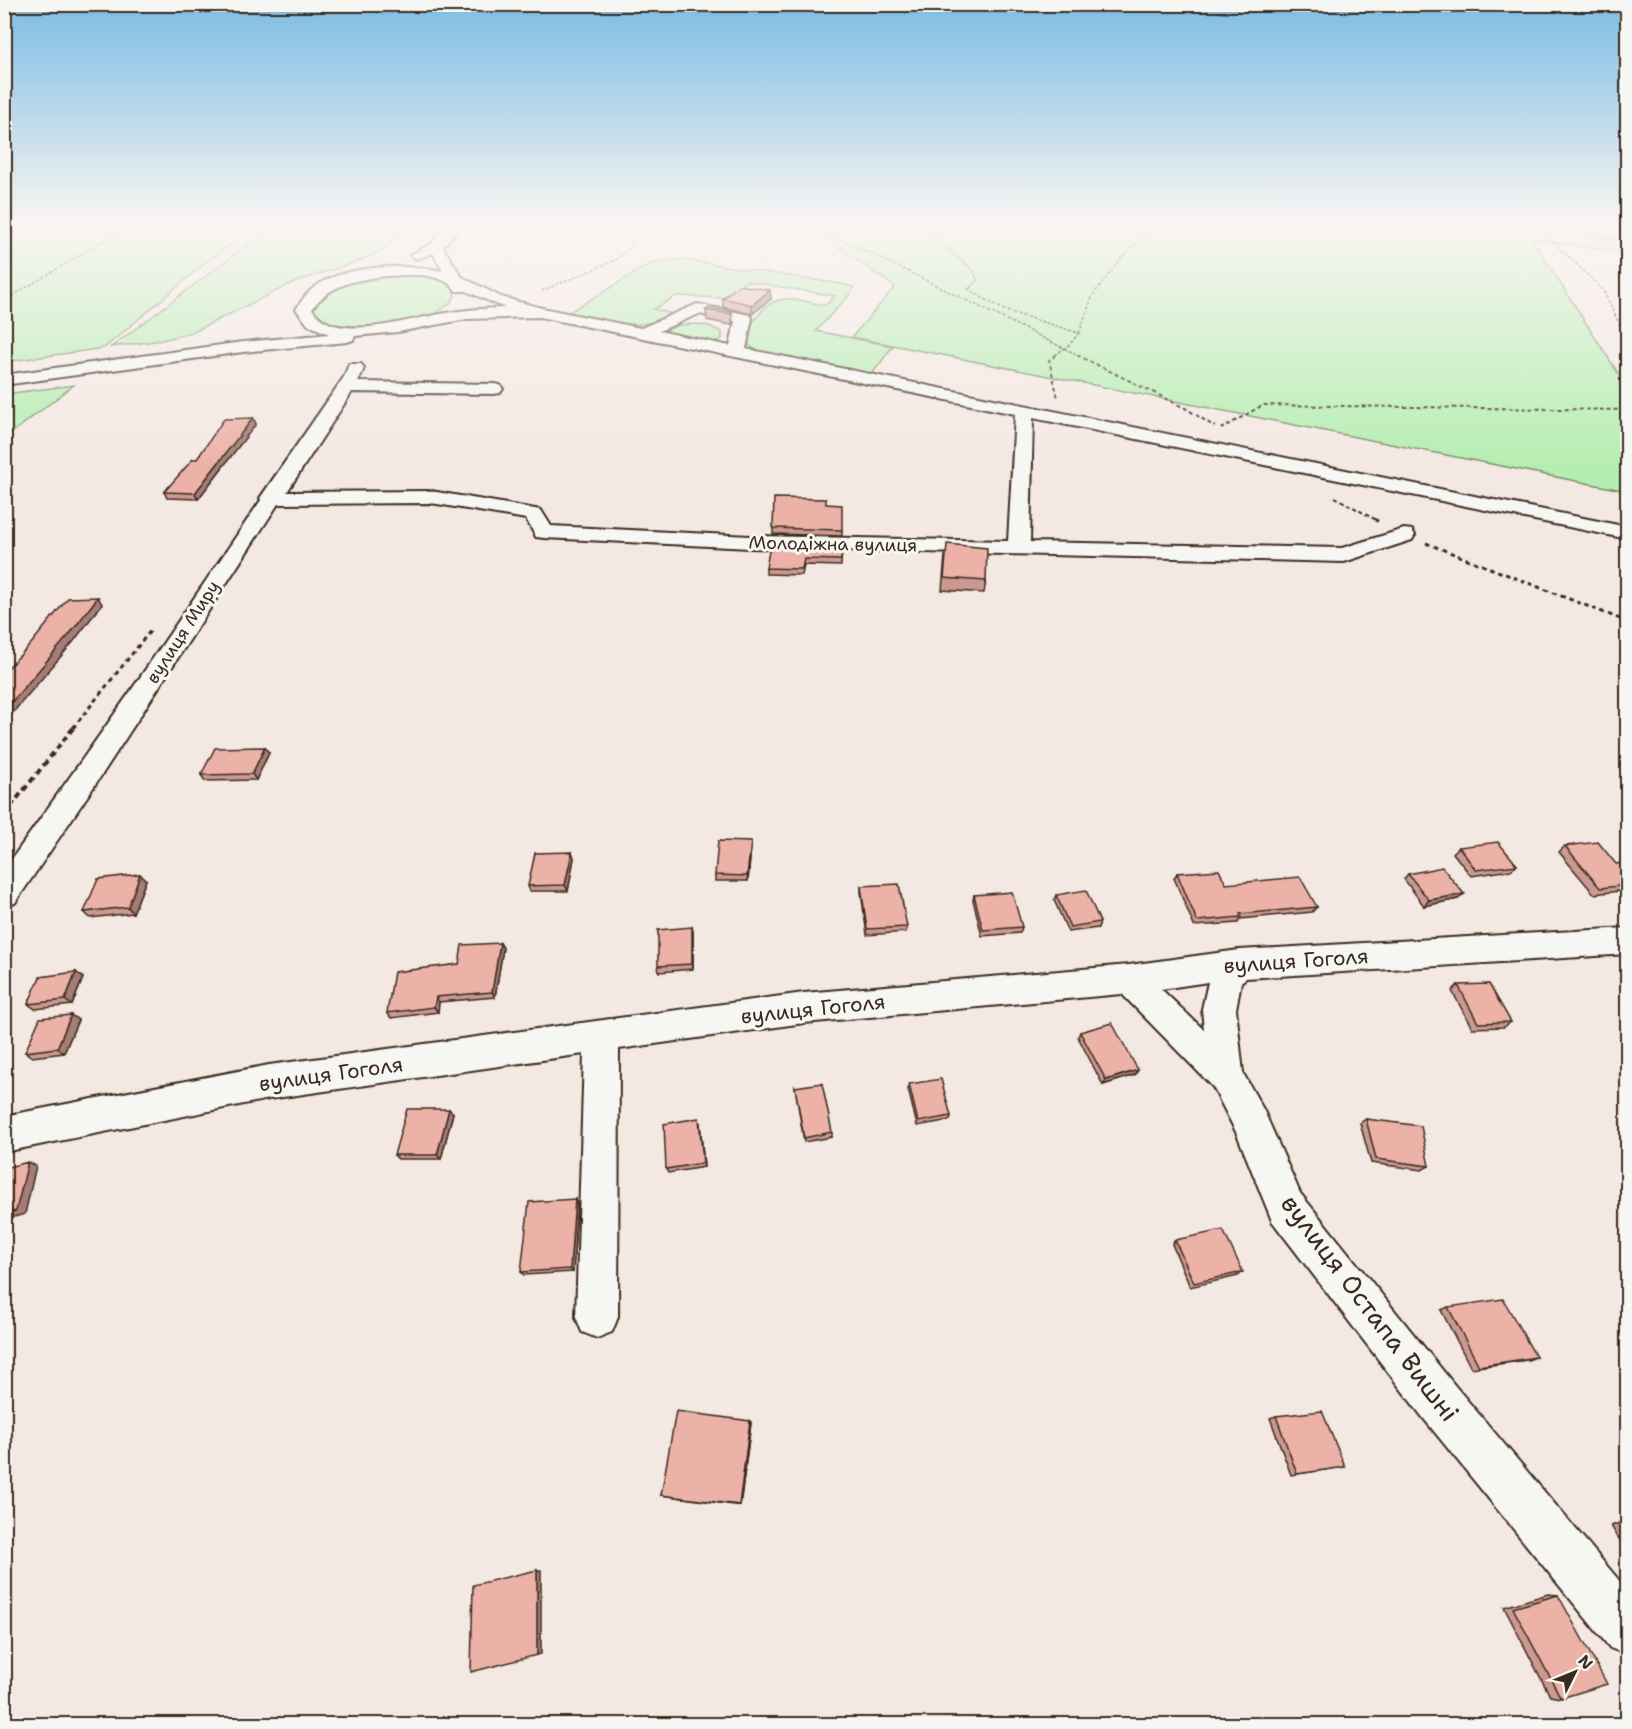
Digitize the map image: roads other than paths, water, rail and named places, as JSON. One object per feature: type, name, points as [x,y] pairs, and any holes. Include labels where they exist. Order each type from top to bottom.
[{"type":"street","points":[[301,323],[305,306]]},
{"type":"street","points":[[362,364],[417,323],[444,313],[454,306]]},
{"type":"street","points":[[515,306],[1628,533]]},
{"type":"street","points":[[642,333],[697,309],[744,318],[737,352]]},
{"type":"street","points":[[4,380],[256,356],[266,345],[329,340],[490,312],[540,312]]},
{"type":"street","points":[[301,323],[362,364],[494,389]]},
{"type":"street","points":[[243,356],[301,323],[343,330],[385,330]]},
{"type":"street","name":"вулиця Миру","points":[[4,894],[91,773],[270,498],[362,364]]},
{"type":"street","points":[[1019,548],[1024,411]]},
{"type":"street","name":"Молодіжна вулиця","points":[[270,498],[431,497],[534,514],[544,532],[750,542],[1344,555],[1404,535]]},
{"type":"street","name":"вулиця Гоголя","points":[[4,1134],[269,1082],[804,1008],[1129,979],[1239,964],[1628,941]]},
{"type":"street","points":[[1226,1075],[1219,1009],[1226,975],[1239,964]]},
{"type":"street","name":"вулиця Остапа Вишні","points":[[1129,979],[1226,1075],[1251,1124],[1286,1207],[1440,1403],[1628,1630]]},
{"type":"street","points":[[597,1317],[602,1036]]}]
